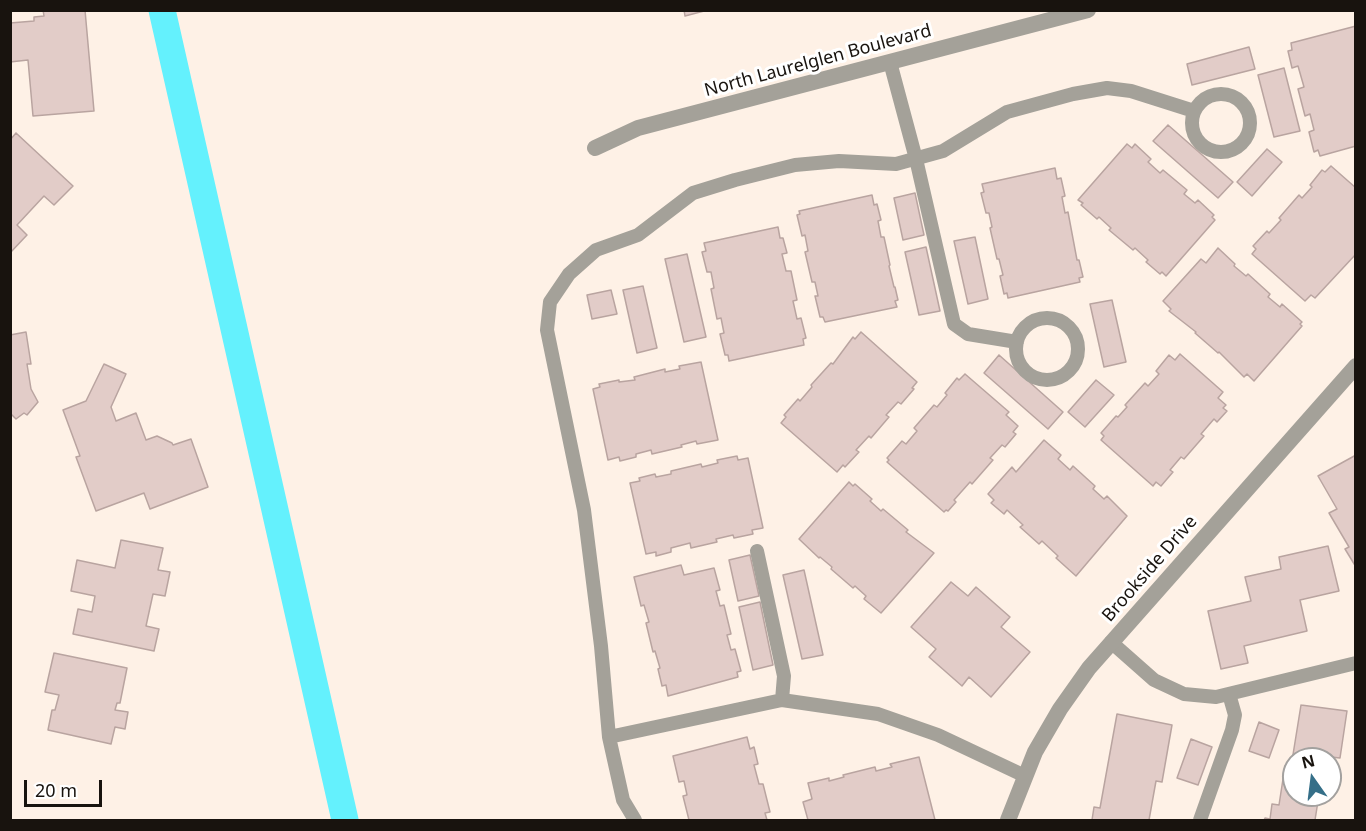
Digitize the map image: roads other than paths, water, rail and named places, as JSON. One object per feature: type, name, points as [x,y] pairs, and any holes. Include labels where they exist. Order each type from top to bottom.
[{"type":"street","name":"North Laurelglen Boulevard","points":[[595,148],[638,128],[1088,10]]},
{"type":"street","name":"Brookside Drive","points":[[1008,820],[1035,752],[1060,709],[1089,668],[1356,366]]},
{"type":"lane","points":[[890,62],[916,159],[954,324],[968,334],[1017,342]]},
{"type":"lane","points":[[635,820],[623,800],[609,737],[601,646],[584,510],[547,330],[550,302],[569,274],[596,250],[638,235],[693,193],[795,165],[839,161],[896,164],[943,151],[1007,112],[1073,94],[1107,88],[1131,91],[1194,111]]},
{"type":"lane","points":[[1217,93],[1237,98],[1249,113],[1251,123],[1249,133],[1244,142],[1228,152],[1209,150],[1195,138],[1191,120],[1194,111],[1200,102],[1217,93]]},
{"type":"lane","points":[[1038,319],[1059,320],[1075,334],[1078,355],[1068,373],[1050,381],[1040,380],[1023,370],[1016,352],[1017,342],[1021,332],[1028,324],[1038,319]]},
{"type":"lane","points":[[757,551],[784,676],[782,700]]},
{"type":"lane","points":[[1111,642],[1154,680],[1184,694],[1216,697],[1356,663]]},
{"type":"lane","points":[[1200,820],[1232,730],[1235,715],[1229,694]]},
{"type":"lane","points":[[609,737],[782,700],[878,714],[938,735],[1025,776]]},
{"type":"waterway","points":[[162,10],[345,820]]}]
